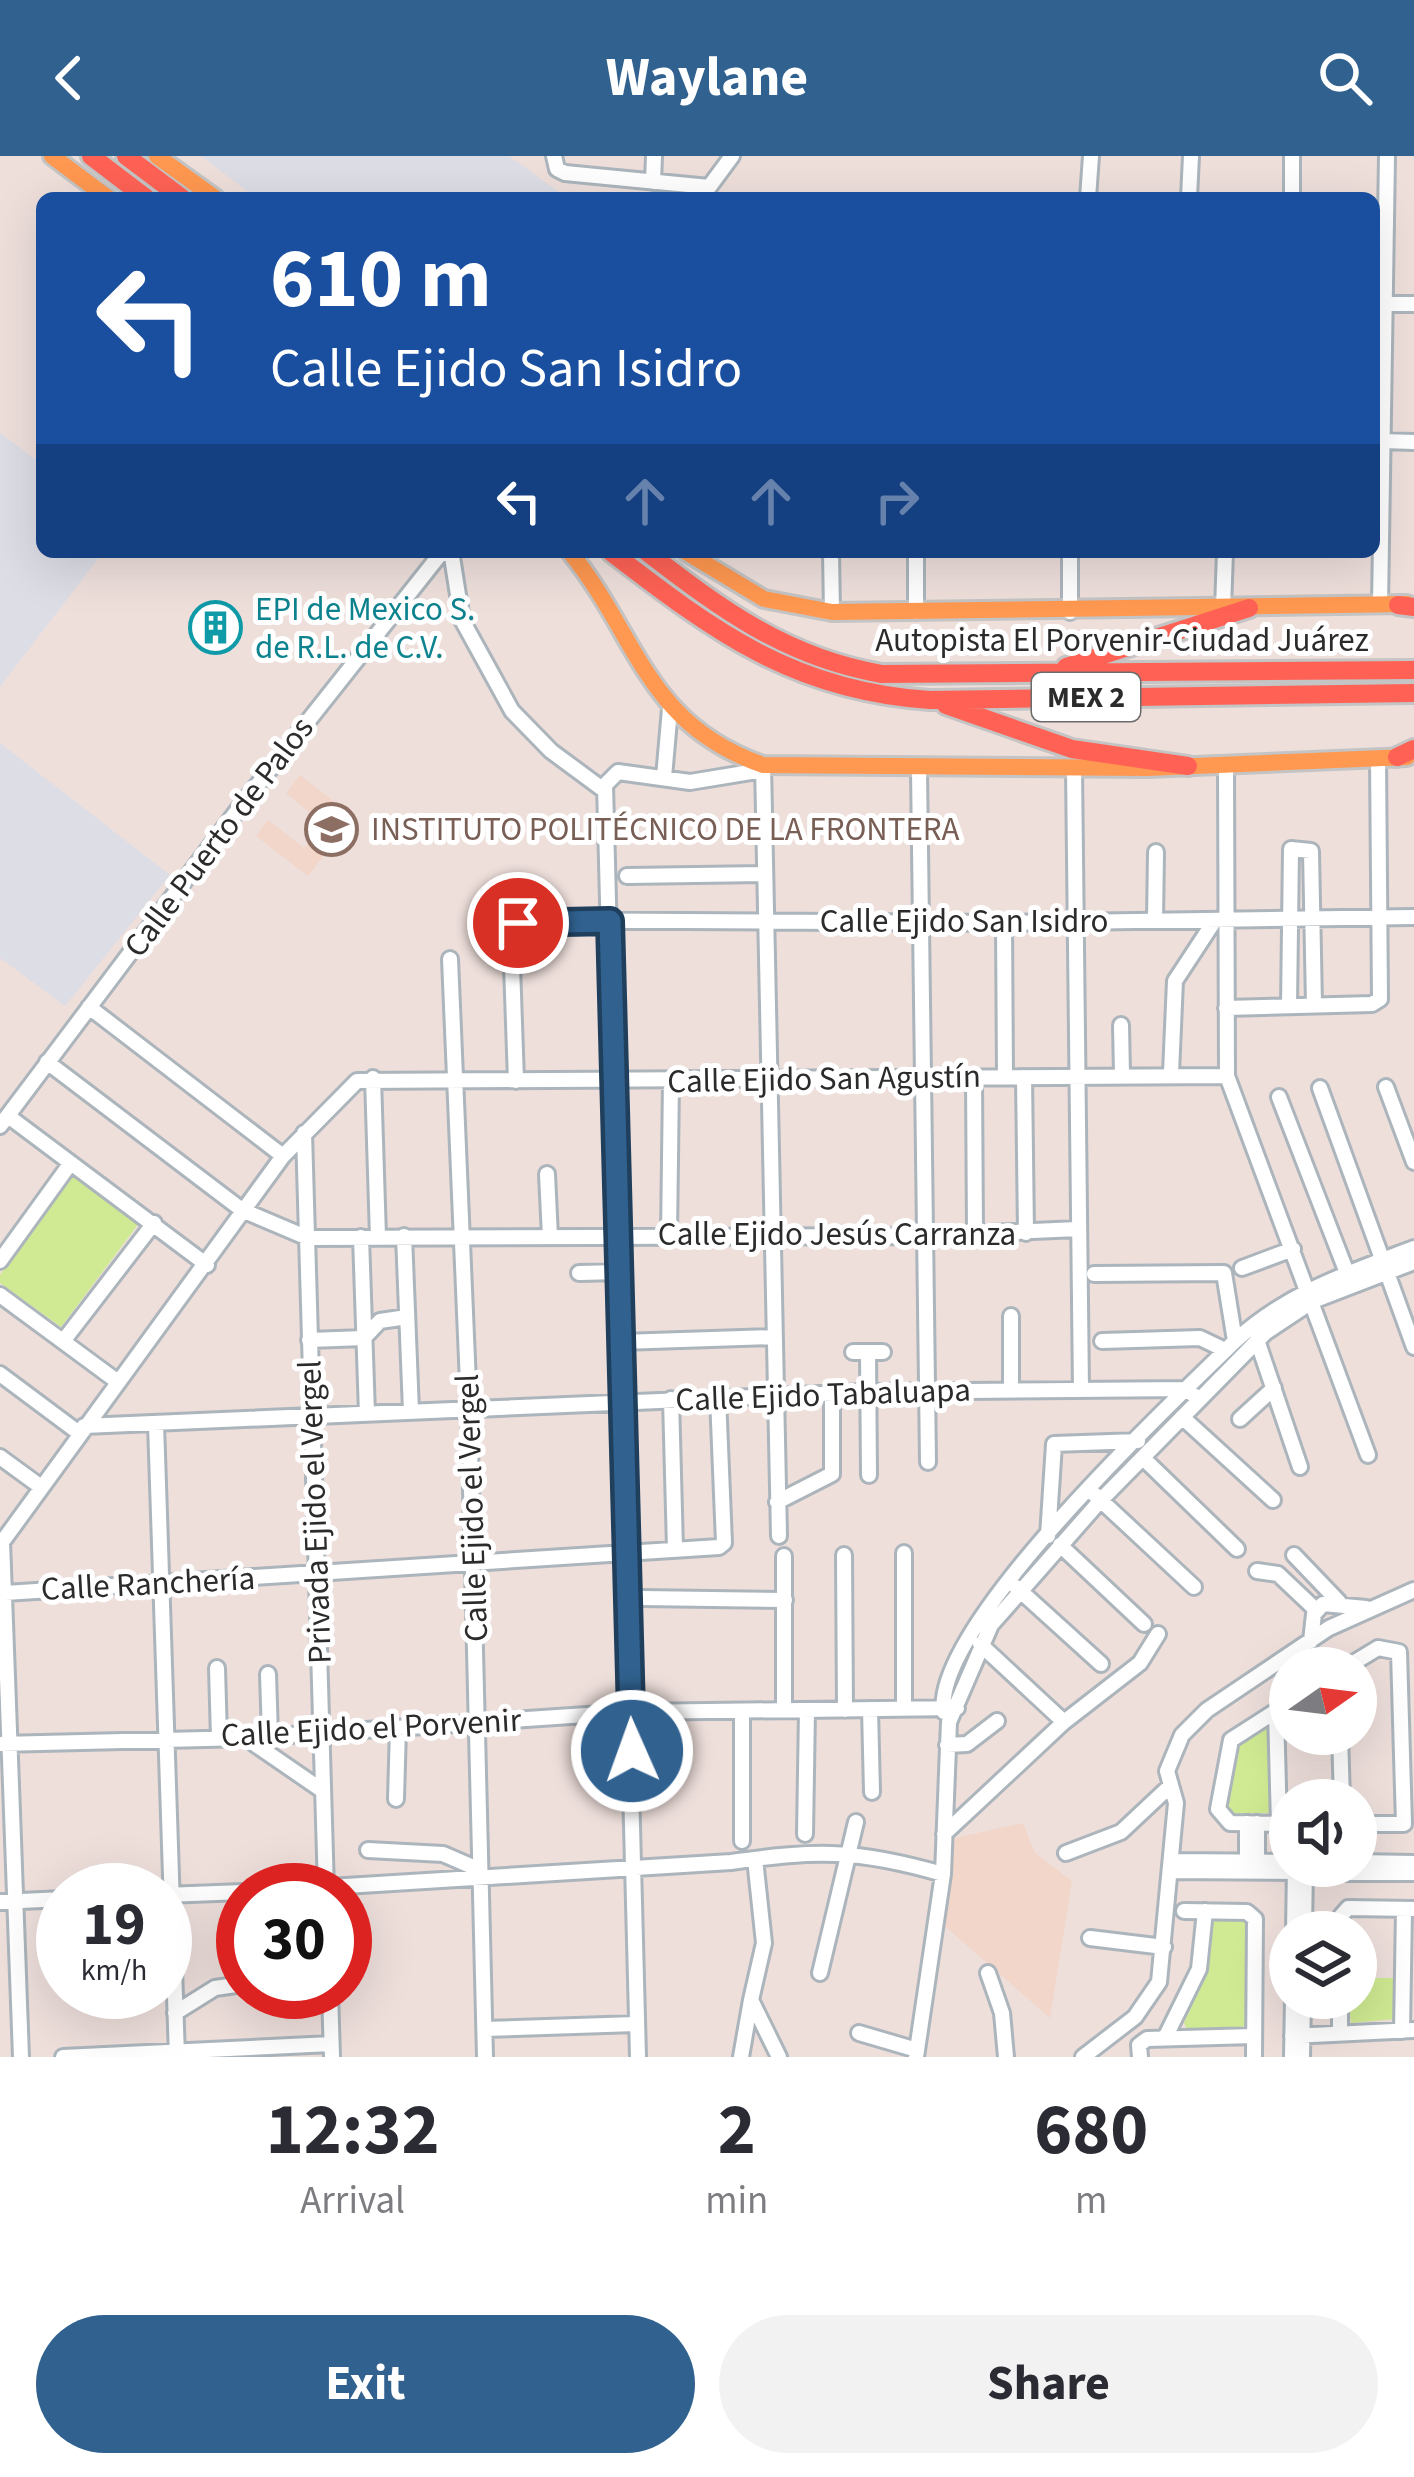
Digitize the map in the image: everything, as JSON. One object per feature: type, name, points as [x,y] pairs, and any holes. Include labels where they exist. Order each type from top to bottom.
[{"type":"highway","points":[[91,156],[138,192]]},
{"type":"highway","points":[[127,156],[174,192]]},
{"type":"highway","name":"MEX 2","points":[[619,558],[698,619],[764,660],[860,692],[930,700],[1414,693]]},
{"type":"highway","name":"Autopista El Porvenir-Ciudad Juárez","points":[[655,558],[721,609],[784,645],[882,674],[1414,670]]},
{"type":"highway","points":[[1015,676],[1105,659],[1176,628],[1249,608]]},
{"type":"highway","points":[[930,700],[1072,749],[1188,766]]},
{"type":"main road","points":[[52,156],[100,192]]},
{"type":"main road","points":[[157,156],[206,192]]},
{"type":"main road","name":"MEX 2","points":[[574,558],[670,709],[717,747],[763,767],[1188,766],[1401,755]]},
{"type":"main road","points":[[696,558],[764,599],[832,612],[1402,605]]},
{"type":"street","points":[[653,182],[655,156]]},
{"type":"street","points":[[556,163],[705,192],[732,156]]},
{"type":"street","points":[[1088,192],[1090,156]]},
{"type":"street","points":[[1190,192],[1191,156]]},
{"type":"street","points":[[1292,156],[1292,192]]},
{"type":"street","points":[[1380,286],[1387,156]]},
{"type":"street","points":[[1380,304],[1414,304]]},
{"type":"street","points":[[1380,421],[1380,483]]},
{"type":"street","points":[[1382,441],[1414,442]]},
{"type":"street","points":[[1380,532],[1402,605]]},
{"type":"street","name":"Calle Puerto de Palos","points":[[4,1121],[438,558]]},
{"type":"street","points":[[452,558],[462,620],[512,711],[551,751],[605,791]]},
{"type":"street","points":[[831,558],[832,612]]},
{"type":"street","points":[[916,558],[916,612]]},
{"type":"street","points":[[1070,558],[1070,612]]},
{"type":"street","points":[[1222,609],[1225,558]]},
{"type":"street","points":[[664,777],[670,709]]},
{"type":"street","points":[[1226,1008],[1378,1002],[1380,918],[1401,755]]},
{"type":"street","points":[[1226,764],[1220,920],[1227,1076],[1368,1455]]},
{"type":"street","points":[[638,2057],[605,791],[610,775],[697,781],[763,767],[778,1536]]},
{"type":"street","points":[[1074,768],[1073,1075],[1081,1390]]},
{"type":"street","points":[[919,770],[928,1462]]},
{"type":"street","points":[[1289,1006],[1288,851],[1311,851],[1314,1005]]},
{"type":"street","points":[[1155,920],[1156,852]]},
{"type":"street","points":[[627,876],[764,874]]},
{"type":"street","name":"Calle Ejido San Isidro","points":[[516,1082],[515,926],[526,920],[1004,923],[1414,917]]},
{"type":"street","points":[[1172,1073],[1172,1007],[1179,971],[1220,920]]},
{"type":"street","points":[[1004,923],[1005,1077]]},
{"type":"street","name":"Calle Ejido el Vergel","points":[[450,959],[470,1407],[485,2057]]},
{"type":"street","points":[[89,1007],[283,1156]]},
{"type":"street","points":[[1121,1025],[1122,1074]]},
{"type":"street","name":"Calle Ejido Jesús Carranza","points":[[47,1062],[242,1210],[308,1238],[924,1236],[1078,1229]]},
{"type":"street","name":"Calle Ejido San Agustín","points":[[304,1133],[350,1085],[373,1078],[615,1082],[1227,1076]]},
{"type":"street","points":[[1024,1077],[1026,1233]]},
{"type":"street","name":"Privada Ejido el Vergel","points":[[367,1414],[364,1338],[373,1078]]},
{"type":"street","points":[[974,1078],[975,1234]]},
{"type":"street","points":[[669,1236],[670,1081]]},
{"type":"street","points":[[1387,1087],[1414,1162]]},
{"type":"street","points":[[1320,1088],[1414,1347]]},
{"type":"street","points":[[1279,1097],[1347,1274]]},
{"type":"street","points":[[4,1121],[207,1265]]},
{"type":"street","points":[[1,1542],[207,1265],[242,1210],[304,1133]]},
{"type":"street","name":"Privada Ejido el Vergel","points":[[304,1133],[325,1863]]},
{"type":"street","points":[[0,1261],[70,1164]]},
{"type":"street","points":[[547,1174],[550,1237]]},
{"type":"street","points":[[64,1340],[154,1223]]},
{"type":"street","points":[[404,1236],[411,1411]]},
{"type":"street","points":[[1095,1496],[1143,1458],[1182,1417],[1193,1394],[1230,1346],[1263,1315],[1385,1265],[1414,1248]]},
{"type":"street","points":[[1241,1268],[1293,1249]]},
{"type":"street","points":[[859,2033],[916,2054],[943,1874],[949,1713],[970,1632],[1095,1496],[1138,1441],[1310,1295],[1347,1274],[1414,1262]]},
{"type":"street","points":[[578,1273],[620,1272]]},
{"type":"street","points":[[1094,1274],[1224,1273],[1230,1346]]},
{"type":"street","points":[[0,1295],[118,1382]]},
{"type":"street","points":[[1010,1316],[1011,1390]]},
{"type":"street","points":[[309,1340],[364,1338],[380,1322],[407,1317]]},
{"type":"street","points":[[622,1342],[774,1337]]},
{"type":"street","points":[[1102,1341],[1200,1338],[1230,1346]]},
{"type":"street","points":[[1257,1340],[1300,1468]]},
{"type":"street","points":[[868,1352],[869,1474]]},
{"type":"street","points":[[0,1374],[81,1430]]},
{"type":"street","points":[[1240,1419],[1274,1388]]},
{"type":"street","name":"Calle Ejido Tabaluapa","points":[[81,1430],[470,1407],[832,1393],[1081,1390],[1193,1394]]},
{"type":"street","points":[[777,1502],[819,1484],[833,1471],[832,1393]]},
{"type":"street","name":"Calle Ranchería","points":[[5,1593],[722,1546],[718,1397]]},
{"type":"street","points":[[671,1399],[675,1549]]},
{"type":"street","points":[[1182,1417],[1273,1501]]},
{"type":"street","points":[[157,1424],[167,1863]]},
{"type":"street","points":[[1138,1441],[1054,1444],[1054,1540],[1144,1624]]},
{"type":"street","points":[[0,1457],[41,1486]]},
{"type":"street","points":[[1143,1458],[1237,1549]]},
{"type":"street","points":[[1095,1496],[1194,1587]]},
{"type":"street","name":"Calle Ranchería","points":[[1,1542],[8,1901],[21,2057]]},
{"type":"street","points":[[904,1553],[904,1709]]},
{"type":"street","points":[[844,1555],[845,1710]]},
{"type":"street","points":[[1294,1555],[1339,1602]]},
{"type":"street","points":[[784,1556],[784,1710]]},
{"type":"street","points":[[1257,1571],[1277,1574],[1316,1610]]},
{"type":"street","points":[[949,1713],[1013,1585]]},
{"type":"street","points":[[1013,1585],[1101,1664]]},
{"type":"street","points":[[1083,2057],[1140,2011],[1157,1987],[1176,1803],[1168,1771],[1180,1739],[1196,1719],[1311,1641],[1366,1608],[1414,1590]]},
{"type":"street","points":[[641,1598],[785,1600]]},
{"type":"street","points":[[1316,1610],[1339,1602],[1366,1608]]},
{"type":"street","points":[[1311,1641],[1316,1610]]},
{"type":"street","points":[[944,1834],[1064,1722],[1140,1663],[1158,1634]]},
{"type":"street","points":[[980,1645],[1064,1722]]},
{"type":"street","points":[[1377,1649],[1399,1652],[1404,1824],[1377,1824]]},
{"type":"street","points":[[217,1668],[220,1738]]},
{"type":"street","points":[[268,1674],[270,1736]]},
{"type":"street","points":[[869,1709],[872,1792]]},
{"type":"street","name":"Calle Ejido el Porvenir","points":[[5,1744],[246,1738],[631,1712],[904,1709],[949,1713]]},
{"type":"street","points":[[805,1834],[808,1710]]},
{"type":"street","points":[[742,1711],[742,1841]]},
{"type":"street","points":[[1269,1716],[1229,1744],[1219,1815],[1227,1822],[1269,1824]]},
{"type":"street","points":[[947,1745],[967,1744],[997,1721]]},
{"type":"street","points":[[397,1799],[398,1728]]},
{"type":"street","points":[[246,1738],[323,1791]]},
{"type":"street","points":[[1066,1853],[1121,1832],[1169,1787]]},
{"type":"street","points":[[820,1973],[856,1822]]},
{"type":"street","points":[[1252,1823],[1252,1866]]},
{"type":"street","points":[[368,1850],[443,1854],[480,1874]]},
{"type":"street","points":[[372,1885],[480,1874],[635,1869],[804,1850],[848,1851],[943,1874]]},
{"type":"street","points":[[741,2057],[764,1943],[755,1859]]},
{"type":"street","points":[[1377,1862],[1414,1862]]},
{"type":"street","points":[[1171,1866],[1269,1867]]},
{"type":"street","points":[[1377,1871],[1414,1873]]},
{"type":"street","points":[[1298,2031],[1408,2031],[1409,1909],[1345,1911]]},
{"type":"street","points":[[1184,1910],[1247,1912],[1255,1918],[1254,2057]]},
{"type":"street","points":[[1166,2038],[1194,1988],[1205,1911]]},
{"type":"street","points":[[1090,1939],[1164,1946]]},
{"type":"street","points":[[988,1973],[1002,2013],[1006,2057]]},
{"type":"street","points":[[751,2000],[778,2057]]},
{"type":"street","points":[[175,2019],[177,2054]]},
{"type":"street","points":[[63,2057],[332,2050],[330,2019]]},
{"type":"street","points":[[1296,2019],[1302,2057]]},
{"type":"street","points":[[1292,2057],[1300,2019]]},
{"type":"street","points":[[1342,2019],[1343,2030]]},
{"type":"street","points":[[484,2029],[636,2024]]},
{"type":"street","points":[[1140,2049],[1166,2038],[1254,2036]]},
{"type":"shaded area","points":[[201,156],[509,156],[559,192],[248,192]]},
{"type":"shaded area","points":[[0,433],[36,460],[36,558],[98,558],[0,687]]},
{"type":"shaded area","points":[[0,743],[170,875],[65,1006],[0,958]]},
{"type":"shaded area","name":"INSTITUTO POLITÉCNICO DE LA FRONTERA","points":[[300,775],[354,817],[308,876],[256,836],[268,820],[304,848],[323,824],[286,793]]},
{"type":"shaded area","points":[[1023,1823],[1035,1853],[1072,1881],[1050,2018],[941,1923],[955,1838]]},
{"type":"green space","points":[[71,1173],[140,1222],[61,1327],[0,1283],[0,1275]]},
{"type":"green space","points":[[1262,1727],[1268,1729],[1268,1813],[1227,1814],[1222,1808],[1233,1745]]},
{"type":"green space","points":[[1243,1915],[1247,1921],[1247,2022],[1241,2029],[1187,2029],[1184,2023],[1202,1980],[1210,1918]]},
{"type":"green space","points":[[1377,1978],[1396,1978],[1395,2019],[1351,2023],[1351,2019],[1377,2019]]},
{"type":"place","name":"EPI de Mexico S. de R.L. de C.V.","points":[[216,628]]},
{"type":"place","name":"INSTITUTO POLITÉCNICO DE LA FRONTERA","points":[[332,829]]},
{"type":"route","points":[[518,923],[610,921],[632,1751]]}]
